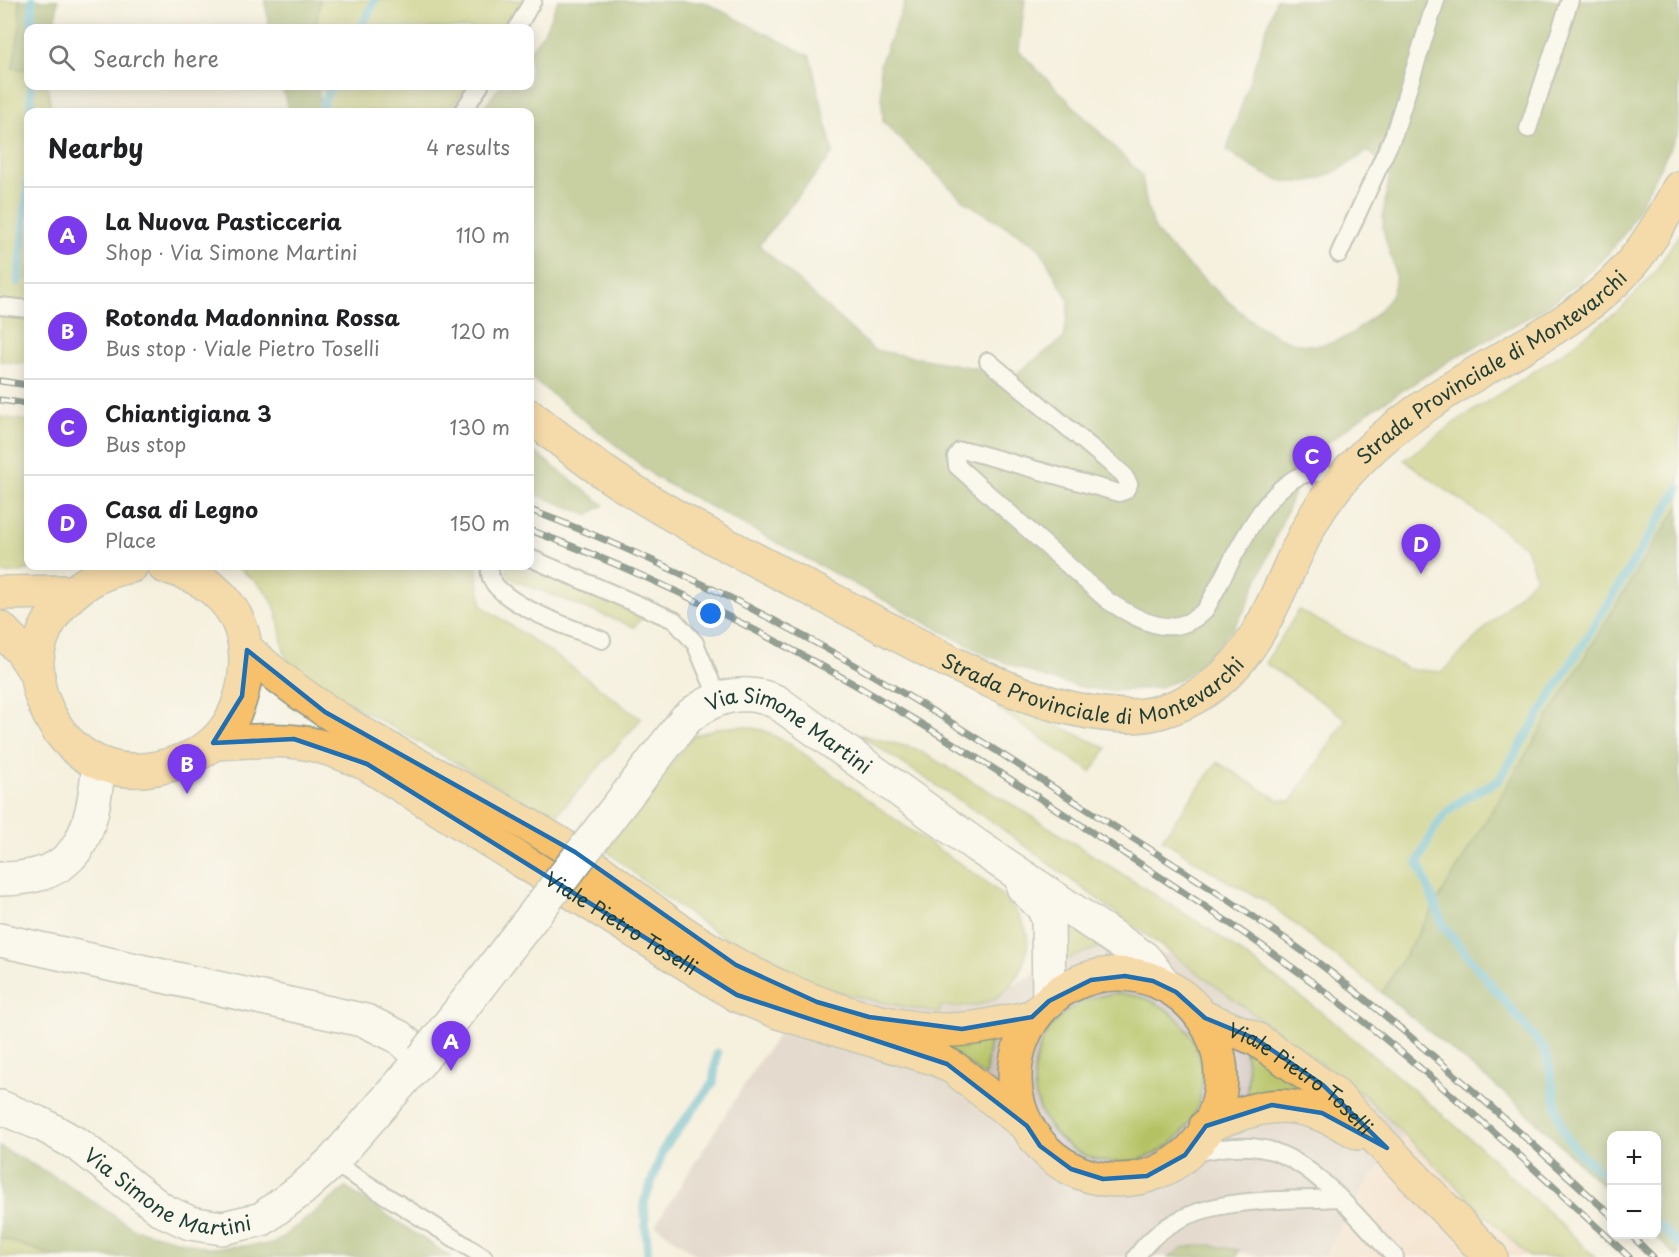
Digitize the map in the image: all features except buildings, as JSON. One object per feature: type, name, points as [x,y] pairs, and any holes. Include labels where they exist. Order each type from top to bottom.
[{"type":"main road","name":"Strada Provinciale di Montevarchi","points":[[534,419],[596,467],[662,509],[943,657],[996,682],[1042,699],[1124,715],[1162,711],[1185,702],[1216,683],[1237,662],[1264,621],[1313,519],[1343,478],[1383,438],[1421,409],[1563,322],[1601,295],[1623,273],[1646,244],[1679,188]]},
{"type":"main road","name":"Viale Pietro Toselli","points":[[116,570],[98,575],[71,592],[46,628],[38,658],[39,688],[53,723],[75,748],[99,764],[135,772],[156,769],[194,756],[213,743],[226,728],[242,696],[246,650],[236,615],[206,575],[178,570]]},
{"type":"main road","points":[[0,593],[71,592]]},
{"type":"main road","name":"Viale Pietro Toselli","points":[[0,628],[21,650],[38,676]]},
{"type":"main road","name":"Viale Pietro Toselli","points":[[246,650],[277,678],[325,712],[575,852],[678,930],[754,975],[843,1010],[925,1028],[962,1029],[1040,1009],[1072,986],[1107,976],[1134,977],[1165,985],[1193,1005],[1205,1018],[1218,1049],[1220,1073],[1216,1105],[1206,1126],[1185,1155],[1147,1176],[1103,1179],[1085,1175],[1055,1160],[1040,1146],[1027,1126],[1017,1096],[1015,1072],[1022,1038],[1040,1009]]},
{"type":"main road","name":"Viale Pietro Toselli","points":[[213,743],[294,739],[331,748],[357,760],[730,991],[781,1013],[937,1059],[954,1068],[1027,1126]]},
{"type":"main road","name":"Viale Pietro Toselli","points":[[1205,1018],[1256,1040],[1323,1085],[1350,1107],[1491,1257]]},
{"type":"main road","name":"Viale Pietro Toselli","points":[[1206,1126],[1261,1107],[1298,1106],[1322,1113],[1387,1148]]},
{"type":"street","name":"Via Simone Martini","points":[[0,1107],[43,1125],[80,1146],[162,1210],[190,1223],[222,1228],[262,1219],[279,1208],[332,1162],[423,1058],[685,720],[698,708],[718,698],[745,694],[758,695],[777,702],[977,846],[1144,958],[1165,985]]},
{"type":"street","points":[[0,879],[37,877],[55,870],[70,859],[82,839],[93,805],[99,764]]},
{"type":"street","name":"Via Simone Martini","points":[[977,846],[1043,908],[1048,919],[1050,941],[1040,1009]]},
{"type":"street","points":[[0,940],[366,1021],[399,1037],[423,1058]]},
{"type":"lane","points":[[519,24],[533,0]]},
{"type":"lane","points":[[1339,254],[1394,134],[1436,0]]},
{"type":"lane","points":[[1528,129],[1570,0]]},
{"type":"lane","points":[[465,108],[477,90]]},
{"type":"lane","points":[[0,306],[24,309]]},
{"type":"lane","points":[[987,361],[1123,474],[1129,484],[1125,491],[1119,493],[969,451],[960,451],[956,457],[957,466],[1108,601],[1151,624],[1179,627],[1197,619],[1205,610],[1260,510],[1277,492],[1295,478],[1311,473],[1343,478]]},
{"type":"lane","points":[[534,560],[674,620],[695,643],[718,698]]},
{"type":"lane","points":[[491,570],[490,578],[494,587],[510,600],[602,640]]},
{"type":"lane","points":[[1185,1155],[1239,1146],[1275,1152],[1306,1168],[1395,1257]]},
{"type":"lane","points":[[332,1162],[484,1257]]},
{"type":"lane","points":[[1136,1257],[1146,1243],[1164,1227],[1200,1210],[1228,1205],[1338,1198]]},
{"type":"highlighted area","points":[[247,650],[325,712],[575,852],[736,965],[817,1002],[869,1017],[962,1029],[1032,1017],[1049,1001],[1091,980],[1125,976],[1153,981],[1176,992],[1205,1018],[1256,1039],[1323,1085],[1387,1148],[1322,1113],[1272,1105],[1206,1126],[1185,1155],[1147,1176],[1103,1179],[1071,1169],[1040,1146],[1027,1126],[947,1064],[737,995],[367,764],[294,739],[213,743],[242,696]]},
{"type":"shaded area","points":[[1105,945],[1172,955],[1365,1096],[1406,1134],[1365,1185],[1324,1257],[1260,1257],[1212,1245],[1184,1247],[1169,1257],[699,1257],[655,1225],[762,1057],[817,983],[881,1002],[964,1009],[986,1003],[1010,986],[1064,960]]},
{"type":"shaded area","points":[[1406,1134],[1529,1257],[1324,1257],[1365,1185]]},
{"type":"green space","points":[[0,0],[19,0],[20,26],[13,67],[24,69],[24,90],[48,90],[51,108],[24,108],[24,364],[0,361]]},
{"type":"green space","points":[[19,0],[58,0],[55,24],[24,24],[24,69],[13,68],[20,26]]},
{"type":"green space","points":[[265,0],[320,0],[317,24],[268,24]]},
{"type":"green space","points":[[320,0],[527,0],[513,24],[317,24]]},
{"type":"green space","points":[[558,0],[704,2],[810,56],[833,153],[759,245],[874,350],[1014,375],[1064,338],[1069,301],[1038,246],[964,201],[883,122],[880,64],[906,0],[1025,0],[1019,51],[1142,175],[1151,219],[1162,239],[1243,314],[1280,338],[1300,344],[1321,345],[1341,339],[1363,325],[1391,295],[1395,277],[1394,268],[1383,224],[1390,170],[1368,151],[1330,175],[1297,182],[1281,180],[1265,174],[1227,150],[1276,0],[1679,0],[1679,131],[1627,230],[1606,256],[1577,284],[1540,311],[1449,361],[1370,411],[1309,457],[1246,608],[1232,630],[1195,669],[1176,681],[1157,688],[1110,691],[1048,679],[986,655],[657,478],[534,380],[534,108],[482,108],[498,90],[534,90],[534,45],[544,32]]},
{"type":"green space","points":[[282,90],[319,90],[320,108],[289,108]]},
{"type":"green space","points":[[324,90],[464,90],[451,108],[326,108]]},
{"type":"green space","points":[[1679,234],[1679,506],[1644,559],[1382,993],[1267,902],[1222,878],[1162,839],[1217,762],[1278,800],[1292,801],[1346,719],[1265,663],[1299,610],[1407,669],[1442,672],[1536,577],[1526,547],[1404,460],[1457,421],[1561,354],[1623,307],[1655,272]]},
{"type":"green space","points":[[0,417],[24,420],[24,570],[26,570],[17,573],[0,573]]},
{"type":"green space","points":[[534,451],[604,505],[588,515],[534,494]]},
{"type":"green space","points":[[1679,506],[1679,1257],[1658,1239],[1661,1239],[1661,1131],[1607,1131],[1607,1190],[1520,1106],[1382,993],[1644,559]]},
{"type":"green space","points":[[240,570],[477,570],[482,606],[565,662],[641,719],[554,818],[299,675],[286,656],[275,607],[270,597]]},
{"type":"green space","points":[[527,570],[644,615],[634,627],[511,579],[506,571]]},
{"type":"green space","points":[[999,701],[1107,748],[1091,772],[998,709]]},
{"type":"green space","points":[[741,726],[763,730],[790,744],[993,887],[1016,911],[1027,932],[1028,940],[1024,961],[1014,981],[1007,989],[981,1004],[961,1007],[941,1006],[939,1013],[840,992],[809,981],[747,951],[658,892],[606,850],[693,736],[718,728]]},
{"type":"green space","points":[[858,734],[916,749],[1020,809],[1212,931],[1329,1018],[1480,1147],[1595,1257],[1529,1257],[1365,1096],[997,825]]},
{"type":"green space","points":[[1061,911],[1105,945],[1064,960]]},
{"type":"green space","points":[[1118,994],[1150,1000],[1165,1008],[1177,1019],[1188,1031],[1196,1046],[1202,1078],[1196,1110],[1188,1125],[1177,1137],[1165,1148],[1150,1156],[1118,1162],[1086,1156],[1071,1148],[1059,1137],[1048,1125],[1040,1110],[1034,1078],[1040,1046],[1048,1031],[1059,1019],[1071,1008],[1086,1000]]},
{"type":"green space","points":[[990,1040],[985,1076],[945,1047]]},
{"type":"green space","points":[[1244,1044],[1312,1091],[1275,1090],[1247,1096],[1248,1072]]},
{"type":"green space","points":[[0,1147],[61,1180],[134,1229],[208,1248],[273,1244],[346,1188],[451,1257],[58,1257],[0,1238]]},
{"type":"green space","points":[[0,1238],[58,1257],[0,1257]]},
{"type":"green space","points":[[1212,1245],[1239,1250],[1237,1257],[1169,1257],[1184,1247]]},
{"type":"waterway","points":[[32,0],[32,24]]},
{"type":"waterway","points":[[363,24],[375,0]]},
{"type":"waterway","points":[[31,90],[31,108]]},
{"type":"waterway","points":[[322,108],[330,90]]},
{"type":"waterway","points":[[18,282],[24,223]]},
{"type":"waterway","points":[[1607,1177],[1570,1142],[1561,1125],[1544,1049],[1444,927],[1418,863],[1433,831],[1448,811],[1468,796],[1499,780],[1679,488]]},
{"type":"waterway","points":[[648,1257],[644,1203],[664,1148],[713,1083],[717,1053]]},
{"type":"waterway","points":[[1661,1228],[1679,1244]]},
{"type":"railway","points":[[0,381],[24,384]]},
{"type":"railway","points":[[0,400],[24,403]]},
{"type":"railway","points":[[534,512],[667,567],[800,634],[928,708],[1208,886],[1283,937],[1356,992],[1422,1046],[1607,1211]]},
{"type":"railway","points":[[534,532],[665,586],[796,652],[985,763],[1186,894],[1289,965],[1363,1021],[1517,1153],[1629,1257]]},
{"type":"railway","points":[[1635,1239],[1653,1257]]},
{"type":"place","name":"Chiantigiana 3","points":[[1312,486]]},
{"type":"place","name":"Casa di Legno","points":[[1421,574]]},
{"type":"place","name":"Rotonda Madonnina Rossa","points":[[187,794]]},
{"type":"place","name":"La Nuova Pasticceria","points":[[451,1071]]}]
